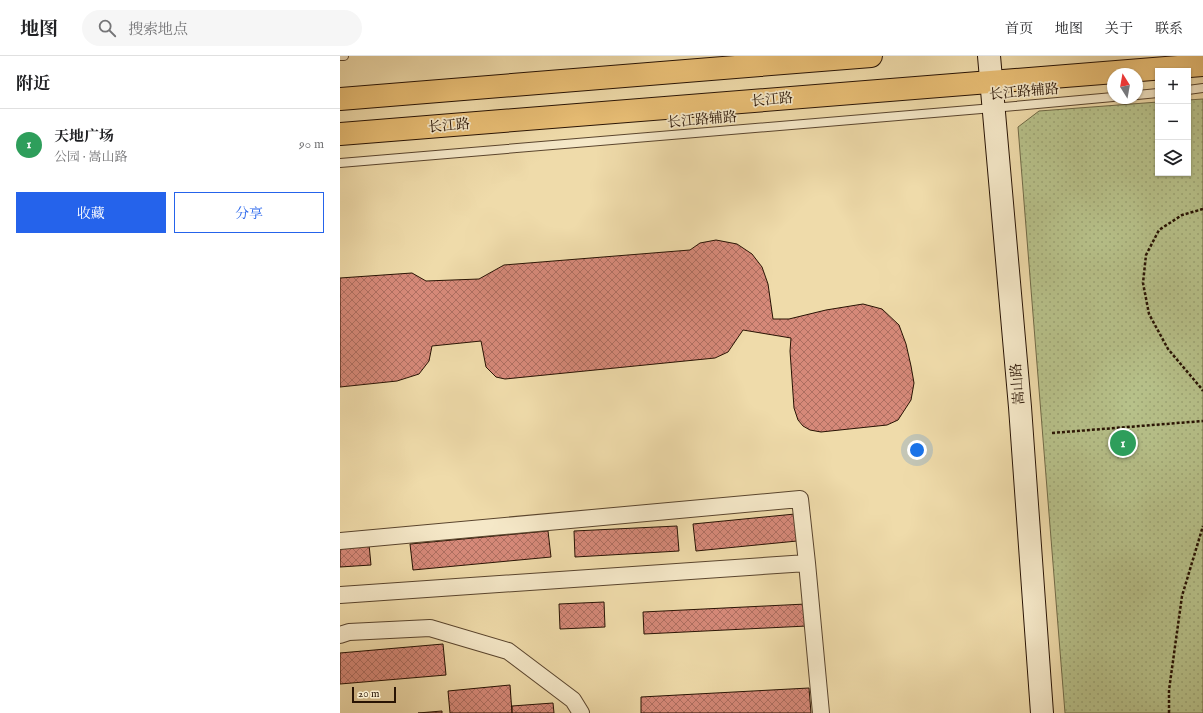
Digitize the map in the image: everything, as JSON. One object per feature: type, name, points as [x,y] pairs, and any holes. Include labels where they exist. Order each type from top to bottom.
[{"type":"main road","points":[[340,99],[871,56]]},
{"type":"main road","name":"长江路","points":[[340,134],[1203,65]]},
{"type":"street","name":"嵩山路","points":[[989,56],[1020,407],[1042,713]]},
{"type":"street","points":[[340,541],[800,499],[821,713]]},
{"type":"street","points":[[340,595],[807,564]]},
{"type":"street","points":[[340,635],[349,632],[430,628],[508,652],[573,700],[581,713]]},
{"type":"lane","points":[[1191,90],[1203,88]]},
{"type":"lane","points":[[1143,94],[1155,93]]},
{"type":"lane","name":"长江路辅路","points":[[340,163],[1107,98]]},
{"type":"path","points":[[1203,209],[1182,215],[1159,230],[1146,255],[1143,283],[1149,314],[1168,349],[1203,391]]},
{"type":"path","points":[[1052,433],[1203,421]]},
{"type":"path","points":[[1169,713],[1169,690],[1182,596],[1203,526]]},
{"type":"green space","points":[[1203,99],[1203,713],[1065,713],[1018,127],[1039,111],[1155,102],[1155,176],[1191,176],[1191,100]]},
{"type":"building","points":[[716,240],[737,244],[752,254],[762,267],[768,284],[773,319],[789,319],[826,310],[863,304],[882,309],[899,325],[906,344],[914,383],[911,400],[898,420],[887,425],[821,432],[810,430],[803,426],[798,420],[794,408],[790,351],[791,338],[743,330],[728,352],[715,358],[505,379],[496,377],[486,367],[481,341],[432,346],[429,361],[419,374],[397,381],[340,387],[340,278],[412,273],[426,281],[479,279],[504,265],[690,250],[700,243]]},
{"type":"building","points":[[795,514],[797,541],[696,551],[693,524]]},
{"type":"building","points":[[677,526],[679,551],[575,557],[574,531]]},
{"type":"building","points":[[548,531],[551,557],[413,570],[410,544]]},
{"type":"building","points":[[368,534],[371,565],[340,567],[340,536]]},
{"type":"building","points":[[604,602],[605,627],[560,629],[559,604]]},
{"type":"building","points":[[806,604],[807,626],[644,634],[643,612]]},
{"type":"building","points":[[443,644],[446,675],[340,684],[340,653]]},
{"type":"building","points":[[510,685],[512,713],[450,713],[448,691]]},
{"type":"building","points":[[809,688],[811,713],[641,713],[641,697]]},
{"type":"building","points":[[553,703],[554,713],[512,713],[512,706]]},
{"type":"building","points":[[442,711],[442,713],[418,713]]},
{"type":"place","name":"天地广场","points":[[1123,443]]}]
